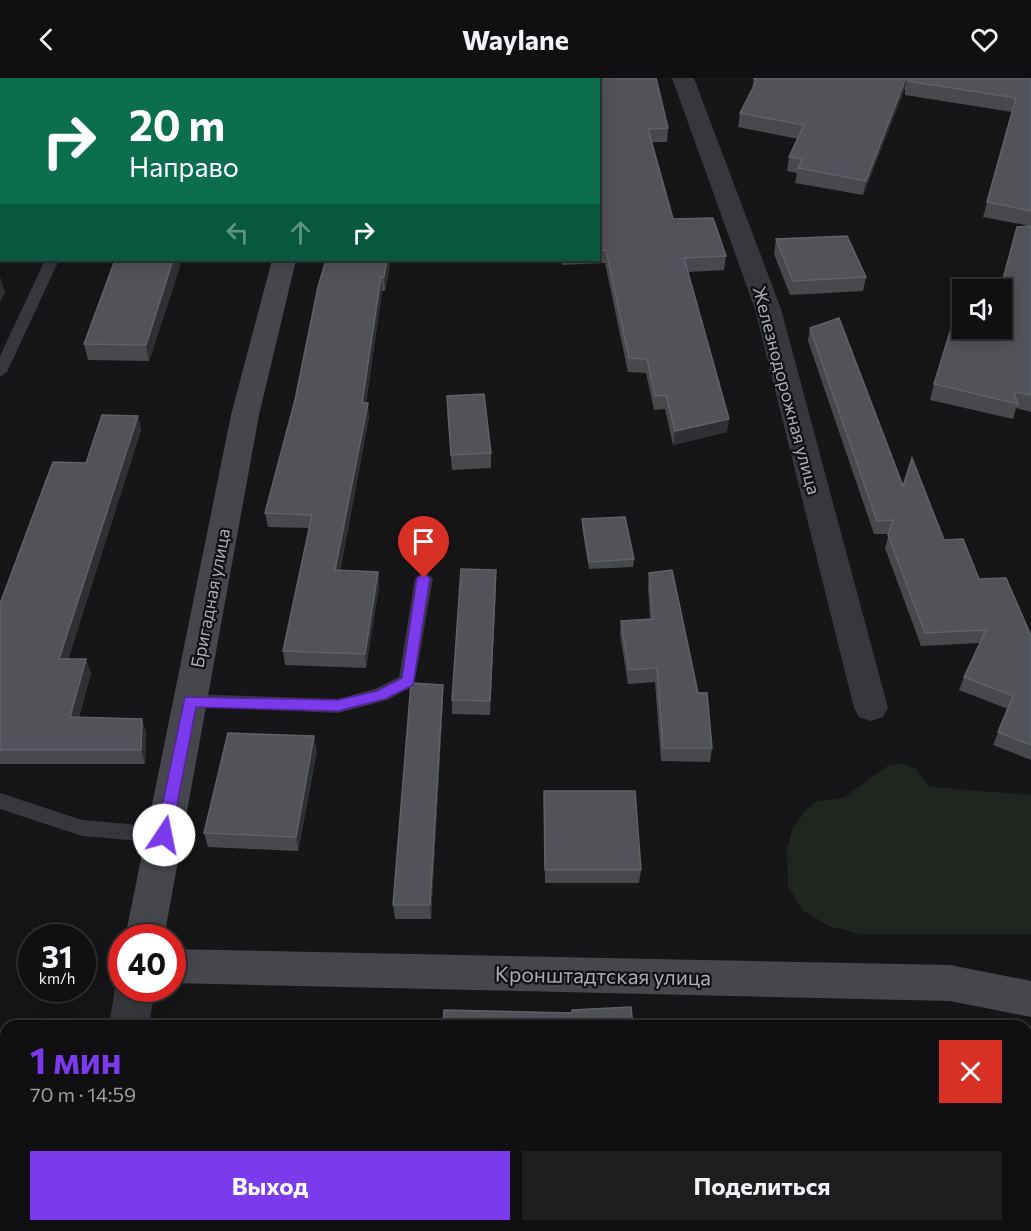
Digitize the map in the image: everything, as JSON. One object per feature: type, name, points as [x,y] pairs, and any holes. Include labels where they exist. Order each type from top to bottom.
[{"type":"street","name":"Железнодорожная улица","points":[[682,78],[768,309],[871,708]]},
{"type":"street","name":"Бригадная улица","points":[[147,924],[245,415],[284,261]]},
{"type":"street","name":"Кронштадтская улица","points":[[186,966],[950,983],[1031,999]]},
{"type":"street","points":[[130,1020],[133,1002]]},
{"type":"lane","points":[[0,372],[52,261]]},
{"type":"lane","points":[[190,701],[338,706],[380,695],[408,681],[424,578]]},
{"type":"lane","points":[[0,801],[82,828],[164,835]]},
{"type":"shaded area","points":[[902,764],[915,768],[930,787],[1031,795],[1031,934],[860,934],[829,926],[802,910],[788,885],[787,849],[793,827],[807,809],[817,801],[843,798],[889,765]]},
{"type":"building","points":[[600,78],[656,78],[668,128],[648,129],[673,219],[713,218],[726,256],[684,258],[729,419],[675,431],[666,395],[655,396],[647,359],[629,358],[606,250],[600,250]]},
{"type":"building","points":[[754,78],[906,78],[866,181],[798,168],[802,159],[789,157],[804,125],[740,113],[757,80]]},
{"type":"building","points":[[908,78],[1031,78],[1031,211],[987,202],[1016,98],[908,81]]},
{"type":"building","points":[[1031,226],[1031,395],[1014,392],[1018,404],[934,384],[950,332],[952,332],[952,339],[1012,339],[1012,279],[1003,279],[1017,227]]},
{"type":"building","points":[[847,236],[866,277],[793,281],[776,239]]},
{"type":"building","points":[[115,261],[173,261],[146,345],[84,344]]},
{"type":"building","points":[[326,261],[387,261],[384,277],[381,277],[362,403],[368,403],[335,570],[378,572],[365,654],[283,651],[312,515],[265,513],[295,400],[318,287]]},
{"type":"building","points":[[839,318],[903,486],[912,458],[944,540],[963,539],[979,579],[1006,578],[1031,636],[1031,745],[998,732],[1013,696],[964,677],[986,630],[925,633],[888,535],[893,520],[877,521],[810,328]]},
{"type":"building","points":[[484,394],[491,453],[451,455],[447,396]]},
{"type":"building","points":[[102,415],[138,416],[59,659],[86,659],[70,717],[142,719],[141,750],[0,750],[0,604],[53,462],[86,463]]},
{"type":"building","points":[[625,517],[634,559],[589,562],[582,519]]},
{"type":"building","points":[[461,569],[496,570],[490,701],[452,700]]},
{"type":"building","points":[[672,570],[698,693],[707,693],[712,748],[663,748],[657,668],[629,670],[621,621],[653,619],[649,573]]},
{"type":"building","points":[[411,683],[443,685],[430,905],[393,905]]},
{"type":"building","points":[[228,733],[314,736],[296,837],[204,833]]},
{"type":"building","points":[[544,791],[635,791],[641,870],[545,870]]},
{"type":"building","points":[[631,1007],[632,1020],[443,1020],[444,1010],[572,1013],[572,1010]]},
{"type":"route","points":[[164,835],[190,701],[338,706],[380,695],[408,681],[424,578]]}]
